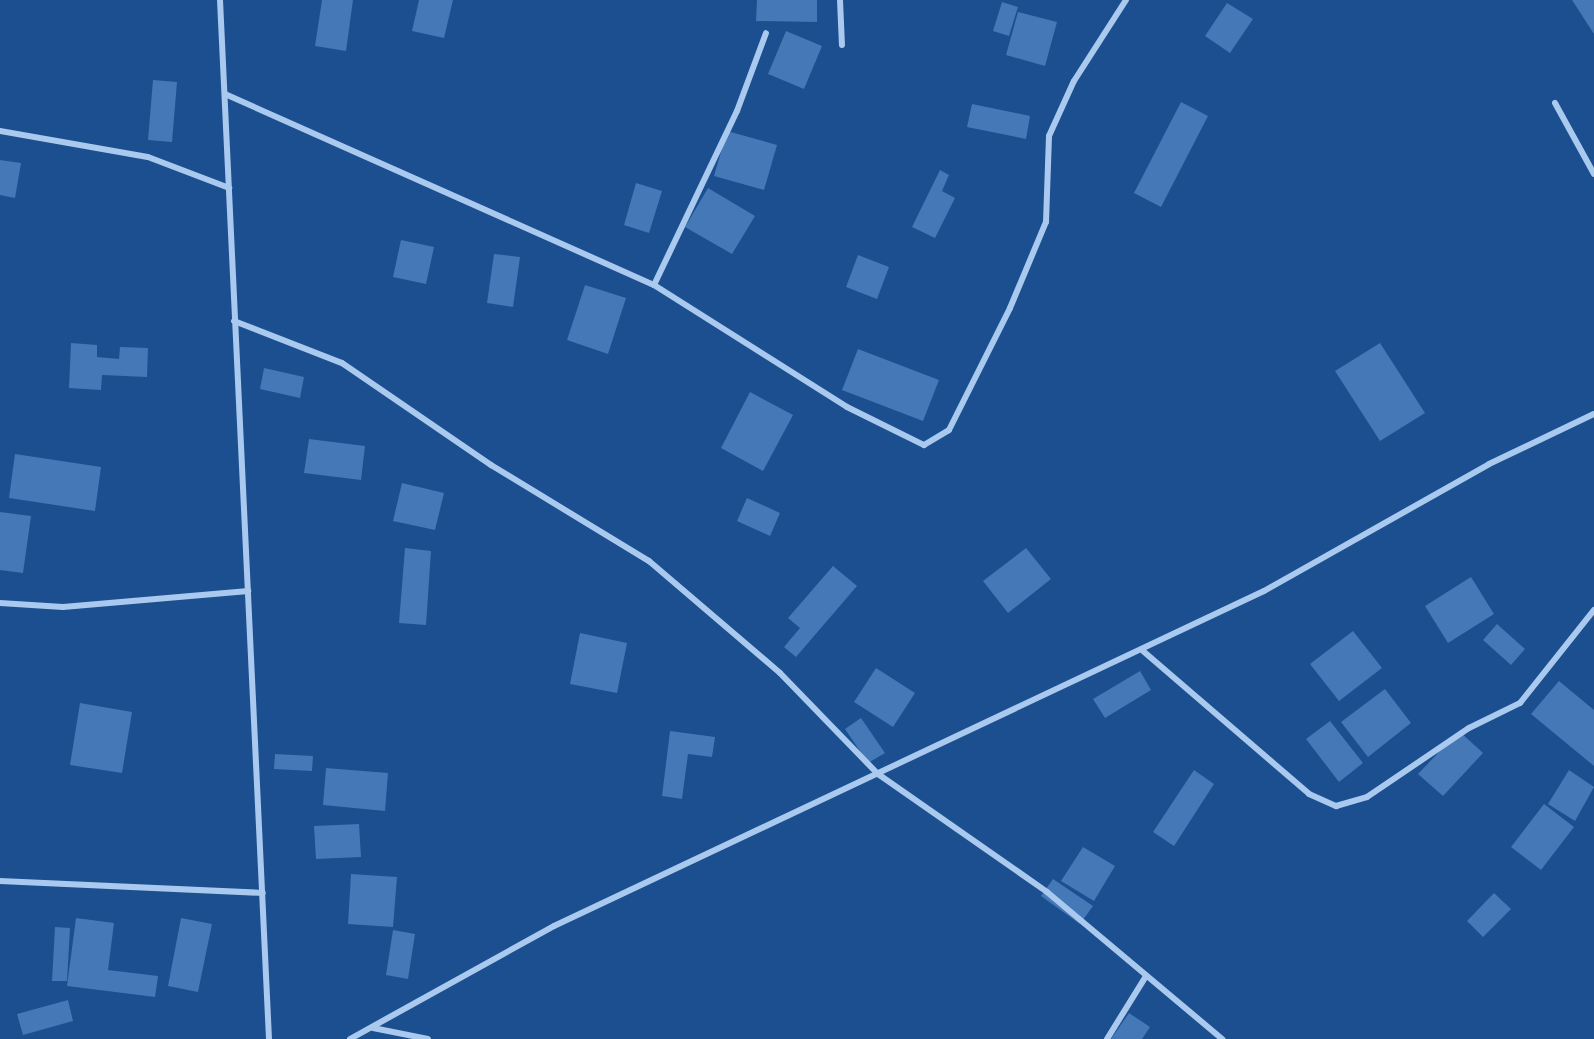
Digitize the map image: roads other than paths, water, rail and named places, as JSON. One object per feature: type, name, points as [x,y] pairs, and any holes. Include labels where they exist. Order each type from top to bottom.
[{"type":"street","points":[[220,0],[269,1039]]},
{"type":"street","points":[[840,0],[842,45]]},
{"type":"street","points":[[225,94],[654,285],[893,432],[924,445],[949,430],[1046,222],[1049,136],[1074,81],[1126,0]]},
{"type":"street","points":[[654,285],[737,111],[766,33]]},
{"type":"street","points":[[1555,103],[1594,174]]},
{"type":"street","points":[[0,131],[148,157],[230,188]]},
{"type":"street","points":[[234,321],[342,363],[490,465],[650,561],[780,673],[878,774],[994,852],[1222,1039]]},
{"type":"street","points":[[350,1039],[554,926],[1143,651],[1594,414]]},
{"type":"street","points":[[0,603],[63,607],[248,591]]},
{"type":"street","points":[[1143,651],[1309,794],[1336,806],[1367,798],[1469,728],[1520,703],[1594,610]]},
{"type":"street","points":[[0,881],[263,893]]},
{"type":"street","points":[[1107,1039],[1146,976]]},
{"type":"street","points":[[372,1028],[428,1039]]}]
